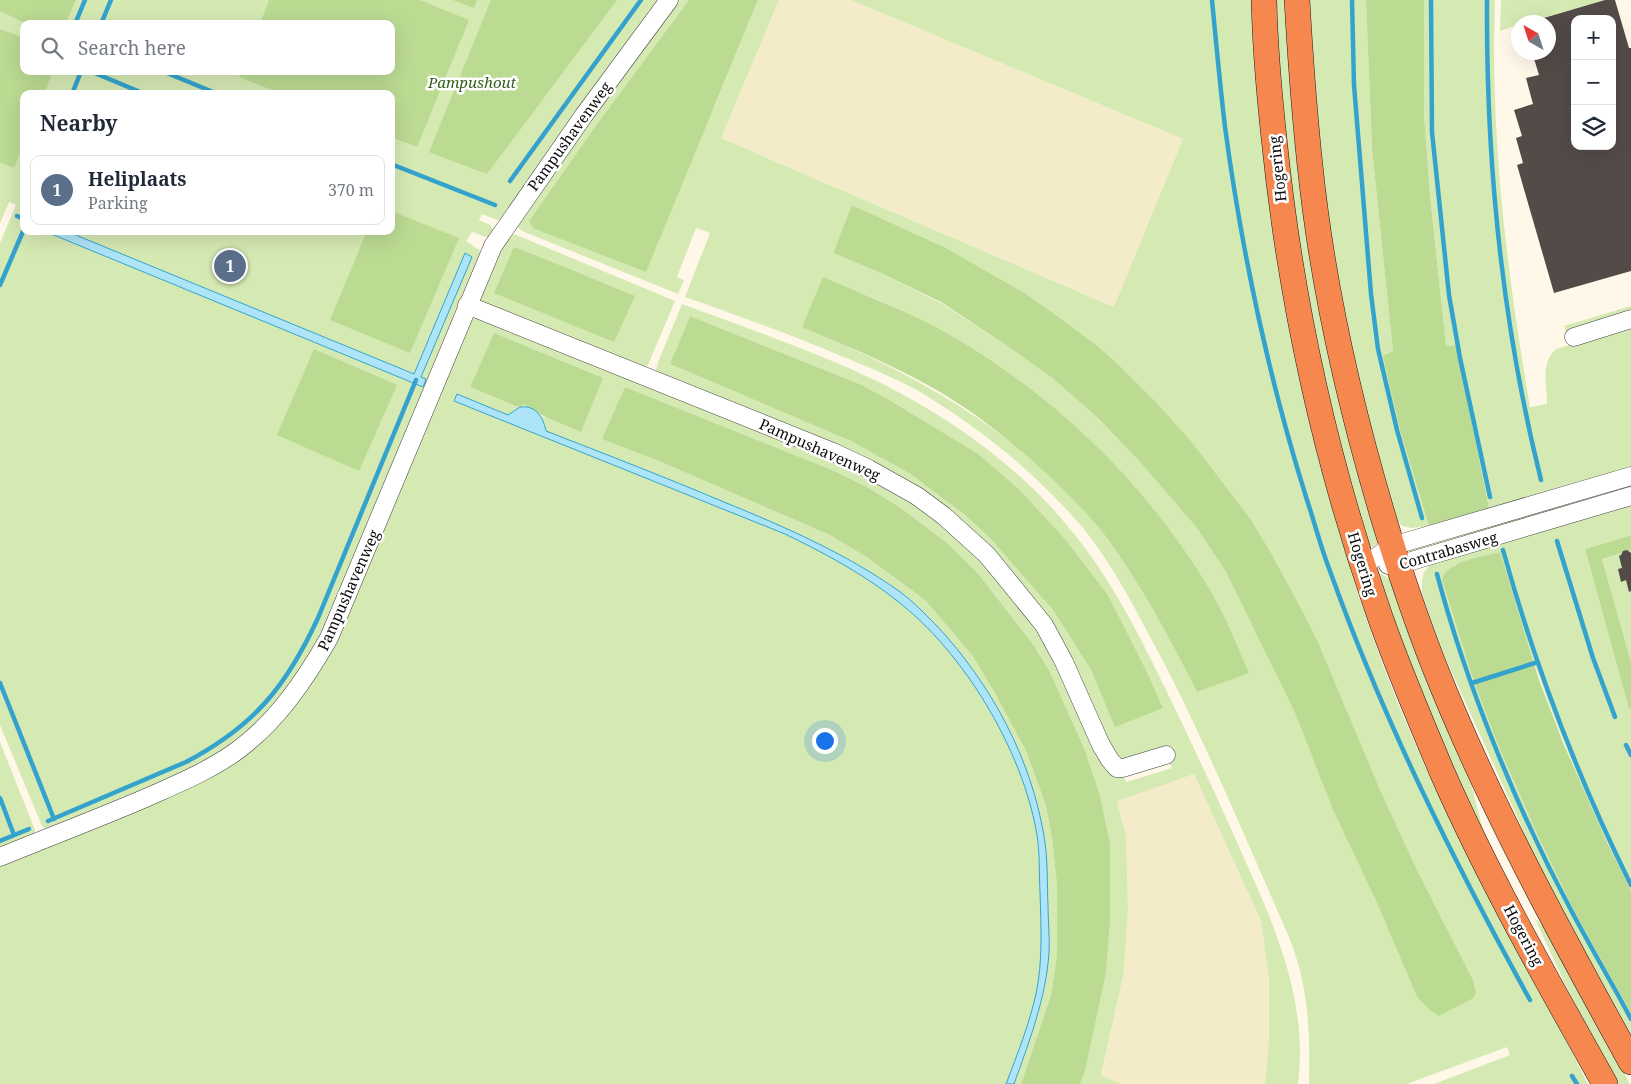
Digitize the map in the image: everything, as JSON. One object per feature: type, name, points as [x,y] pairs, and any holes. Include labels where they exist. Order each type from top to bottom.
[{"type":"highway","name":"Hogering","points":[[1264,0],[1267,70],[1279,188],[1295,301],[1327,443],[1363,566],[1390,645],[1444,774],[1482,856],[1605,1084]]},
{"type":"highway","points":[[1297,0],[1304,111],[1315,209],[1323,258],[1354,412],[1395,556],[1433,665],[1473,759],[1562,936],[1631,1062]]},
{"type":"street","name":"Pampushavenweg","points":[[0,857],[195,777],[240,749],[271,720],[312,668],[329,638],[493,246],[584,115],[669,0]]},
{"type":"street","name":"Pampushavenweg","points":[[467,306],[833,452],[916,496],[944,516],[987,555],[1044,625],[1064,662],[1101,745],[1117,768],[1123,768],[1166,755]]},
{"type":"street","points":[[1574,337],[1631,319]]},
{"type":"street","name":"Contrabasweg","points":[[1363,566],[1631,476]]},
{"type":"street","name":"Contrabasweg","points":[[1395,556],[1631,496]]},
{"type":"shaded area","points":[[779,0],[851,0],[1183,139],[1115,307],[721,138]]},
{"type":"shaded area","points":[[1194,774],[1261,921],[1269,979],[1269,1041],[1265,1084],[1121,1084],[1101,1076],[1124,972],[1128,906],[1126,836],[1117,800]]},
{"type":"green space","name":"Pampushout","points":[[0,0],[663,0],[504,218],[497,220],[482,214],[479,220],[490,225],[495,232],[489,238],[472,232],[466,241],[482,252],[333,612],[308,662],[266,717],[212,761],[48,831],[42,826],[0,725],[0,243],[16,205],[9,202],[0,224]],"holes":[[[20,90],[395,90],[395,235],[76,235],[414,374],[465,253],[421,377],[423,387],[54,235],[20,235]]]},
{"type":"green space","points":[[0,0],[76,0],[67,20],[20,21],[0,11]]},
{"type":"green space","points":[[269,0],[420,0],[469,20],[417,147],[395,139],[395,90],[272,90],[239,77],[240,75],[395,75],[395,20],[262,20]]},
{"type":"green space","points":[[453,0],[477,0],[474,8]]},
{"type":"green space","name":"Pampushout","points":[[491,0],[617,0],[487,174],[429,152]]},
{"type":"green space","points":[[676,0],[689,0],[597,124],[529,221],[715,105],[758,0],[779,0],[721,138],[1114,307],[1183,139],[851,0],[1255,0],[1312,423],[1360,601],[1391,686],[1445,810],[1588,1084],[1434,1084],[1510,1055],[1507,1047],[1407,1084],[1309,1084],[1307,1009],[1301,974],[1289,937],[1220,781],[1166,666],[1114,572],[1086,532],[1059,501],[1004,450],[964,420],[922,393],[887,375],[810,343],[685,297],[710,233],[696,228],[677,277],[684,280],[678,294],[522,231],[517,226],[517,223]],"holes":[[[852,205],[946,248],[1023,292],[1095,344],[1116,362],[1191,441],[1252,521],[1318,642],[1381,792],[1417,870],[1473,980],[1472,999],[1439,1016],[1417,997],[1377,903],[1333,810],[1295,713],[1226,572],[1197,528],[1140,462],[1098,418],[1051,377],[941,303],[881,273],[833,253]],[[823,278],[922,321],[970,349],[1039,396],[1081,432],[1211,592],[1248,673],[1197,692],[1144,594],[1107,538],[1081,507],[1053,477],[989,426],[919,382],[846,346]]]},
{"type":"green space","points":[[689,0],[758,0],[646,272],[533,228],[529,221],[597,124]]},
{"type":"green space","points":[[1271,0],[1288,0],[1344,416],[1378,543],[1370,547],[1365,541],[1301,289]]},
{"type":"green space","points":[[1302,0],[1366,0],[1372,149],[1393,351],[1384,356],[1400,430],[1429,526],[1412,528],[1402,526],[1388,509],[1328,261]]},
{"type":"green space","points":[[1366,0],[1424,0],[1424,115],[1430,195],[1446,346],[1456,345],[1489,508],[1429,526],[1400,430],[1383,356],[1393,351],[1372,149]]},
{"type":"green space","points":[[1424,0],[1495,0],[1495,103],[1502,205],[1514,306],[1530,407],[1547,404],[1546,368],[1551,355],[1556,349],[1631,326],[1631,471],[1579,481],[1489,508],[1456,345],[1446,346],[1430,195],[1424,115]]},
{"type":"green space","points":[[1501,0],[1605,0],[1552,15],[1511,15],[1511,27],[1500,31]]},
{"type":"green space","points":[[0,29],[20,36],[20,75],[51,75],[46,90],[20,90],[20,153],[14,168],[0,162]]},
{"type":"green space","points":[[852,205],[946,248],[1023,292],[1095,344],[1116,362],[1191,441],[1252,521],[1318,642],[1381,792],[1417,870],[1473,980],[1476,994],[1472,999],[1439,1016],[1417,997],[1377,903],[1333,810],[1295,713],[1226,572],[1197,528],[1140,462],[1098,418],[1051,377],[941,302],[881,273],[833,253]]},
{"type":"green space","points":[[395,213],[459,238],[410,353],[330,320],[365,235],[395,235]]},
{"type":"green space","points":[[514,234],[675,301],[648,365],[645,367],[481,302],[480,297],[500,248]],"holes":[[[514,248],[565,267],[635,296]]]},
{"type":"green space","points":[[514,247],[635,296],[614,342],[494,293]]},
{"type":"green space","points":[[823,277],[910,315],[960,341],[1034,391],[1068,420],[1131,482],[1186,553],[1210,590],[1231,631],[1249,673],[1197,692],[1155,614],[1107,538],[1072,498],[1029,457],[974,414],[933,388],[891,366],[802,327]]},
{"type":"green space","points":[[682,304],[832,361],[881,383],[933,412],[1007,465],[1050,506],[1070,529],[1112,587],[1135,629],[1198,757],[1269,915],[1291,981],[1297,1014],[1300,1049],[1298,1084],[1265,1084],[1269,1041],[1269,979],[1261,921],[1194,774],[1117,801],[1126,836],[1128,906],[1124,972],[1101,1075],[1121,1084],[1080,1084],[1085,1070],[1106,973],[1110,922],[1110,843],[1100,795],[1084,748],[1049,670],[1032,643],[976,571],[947,543],[901,508],[867,487],[832,470],[625,387],[603,439],[830,535],[868,558],[925,600],[972,655],[996,695],[1026,751],[1046,806],[1052,838],[1057,885],[1057,955],[1051,995],[1021,1084],[1014,1084],[1041,1003],[1047,970],[1049,936],[1047,862],[1038,807],[1029,778],[1005,724],[974,672],[956,648],[914,603],[878,577],[836,553],[747,511],[545,431],[541,417],[536,411],[546,418],[581,432],[602,378],[494,333],[470,387],[518,407],[527,406],[533,409],[520,407],[508,415],[457,394],[454,401],[785,534],[814,549],[856,572],[896,600],[945,647],[967,675],[1004,737],[1019,770],[1030,803],[1037,835],[1041,931],[1038,982],[1033,1006],[1006,1084],[0,1084],[0,863],[168,795],[208,776],[233,761],[263,738],[288,711],[328,649],[344,616],[466,324],[475,318],[483,318],[801,445],[869,475],[913,500],[955,532],[993,568],[1041,628],[1059,658],[1103,757],[1112,769],[1123,772],[1126,782],[1172,768],[1165,752],[1124,764],[1112,758],[1048,623],[990,552],[967,529],[917,491],[871,464],[658,373],[656,370],[658,362]],"holes":[[[690,316],[862,385],[977,454],[1019,489],[1066,540],[1108,595],[1163,708],[1115,726],[1091,670],[1053,610],[989,537],[965,515],[911,473],[851,441],[670,364]]]},
{"type":"green space","points":[[1631,306],[1631,312],[1566,332],[1564,326]]},
{"type":"green space","points":[[690,316],[862,385],[978,454],[1019,489],[1066,540],[1108,595],[1163,708],[1115,727],[1091,670],[1053,610],[989,537],[965,515],[911,474],[851,441],[670,364]]},
{"type":"green space","points":[[494,333],[603,378],[581,432],[547,418],[529,407],[524,405],[518,407],[470,387]]},
{"type":"green space","points":[[314,349],[397,385],[359,471],[277,435]]},
{"type":"green space","points":[[625,387],[832,470],[867,487],[901,508],[947,543],[976,571],[1032,643],[1049,670],[1084,748],[1100,795],[1110,843],[1110,922],[1106,973],[1085,1071],[1080,1084],[1021,1084],[1051,995],[1057,955],[1057,885],[1052,838],[1046,806],[1026,751],[972,655],[925,600],[868,558],[830,535],[661,462],[602,439]]},
{"type":"green space","points":[[1631,483],[1631,490],[1406,554],[1404,549]]},
{"type":"green space","points":[[1631,499],[1631,535],[1585,549],[1629,709],[1631,708],[1631,891],[1592,809],[1557,725],[1526,639],[1500,552],[1454,565],[1442,580],[1474,682],[1498,745],[1537,834],[1573,909],[1631,1013],[1631,1046],[1541,880],[1529,844],[1435,632],[1422,594],[1422,580],[1424,572],[1430,565]]},
{"type":"green space","points":[[1631,535],[1631,550],[1602,559],[1631,662],[1631,708],[1629,709],[1585,549]]},
{"type":"green space","points":[[1631,550],[1631,662],[1602,559]]},
{"type":"green space","points":[[1500,552],[1539,680],[1564,745],[1631,891],[1631,1013],[1573,909],[1537,834],[1498,745],[1474,682],[1442,580],[1445,573],[1451,568],[1466,560]]},
{"type":"green space","points":[[1381,574],[1392,580],[1469,776],[1482,826],[1512,902],[1458,794],[1377,576]]},
{"type":"green space","points":[[0,742],[35,830],[34,836],[0,852]]},
{"type":"green space","points":[[1534,917],[1547,931],[1630,1084],[1619,1084],[1575,1005]]},
{"type":"water","points":[[54,235],[76,235],[414,374],[465,253],[472,257],[421,377],[426,379],[423,387]]},
{"type":"water","points":[[457,394],[508,415],[520,407],[530,408],[541,417],[546,431],[747,511],[836,553],[878,577],[904,595],[957,648],[991,697],[1019,751],[1038,807],[1044,836],[1049,942],[1047,970],[1041,1003],[1014,1084],[1006,1084],[1030,1017],[1040,969],[1041,918],[1037,835],[1030,803],[1019,770],[1004,737],[967,675],[945,647],[921,622],[883,590],[856,572],[814,549],[785,534],[454,401]]},
{"type":"building","points":[[1605,0],[1615,0],[1629,48],[1631,48],[1631,271],[1554,293],[1517,165],[1523,163],[1516,138],[1522,136],[1514,110],[1533,104],[1526,78],[1539,75],[1534,60],[1556,60],[1556,15],[1554,15]]},
{"type":"building","points":[[1627,550],[1631,553],[1631,591],[1629,592],[1626,580],[1621,582],[1618,569],[1622,568],[1619,556],[1623,551]]},
{"type":"waterway","points":[[77,20],[85,0]]},
{"type":"waterway","points":[[103,20],[111,0]]},
{"type":"waterway","points":[[510,181],[641,0]]},
{"type":"waterway","points":[[1212,0],[1225,127],[1248,268],[1269,362],[1293,454],[1321,545],[1373,681],[1421,789],[1474,896],[1530,1000]]},
{"type":"waterway","points":[[1352,0],[1354,85],[1371,294],[1378,349],[1397,430],[1422,518]]},
{"type":"waterway","points":[[1431,0],[1432,132],[1449,295],[1460,358],[1490,497]]},
{"type":"waterway","points":[[1487,0],[1490,121],[1499,242],[1516,362],[1541,480]]},
{"type":"waterway","points":[[74,90],[80,75]]},
{"type":"waterway","points":[[100,75],[135,90]]},
{"type":"waterway","points":[[172,75],[208,90]]},
{"type":"waterway","points":[[395,166],[495,205]]},
{"type":"waterway","points":[[0,285],[21,235]]},
{"type":"waterway","points":[[48,821],[186,762],[231,734],[266,702],[293,665],[318,618],[416,380]]},
{"type":"waterway","points":[[1557,541],[1593,658],[1615,717]]},
{"type":"waterway","points":[[1503,550],[1529,636],[1559,721],[1593,804],[1631,885]]},
{"type":"waterway","points":[[1437,574],[1449,617],[1478,703],[1513,790],[1552,873],[1631,1019]]},
{"type":"waterway","points":[[1472,683],[1538,662]]},
{"type":"waterway","points":[[0,683],[54,819]]},
{"type":"waterway","points":[[1626,745],[1631,755]]},
{"type":"waterway","points":[[0,798],[14,835]]},
{"type":"waterway","points":[[0,841],[29,829]]},
{"type":"waterway","points":[[1572,1076],[1577,1084]]},
{"type":"place","name":"Heliplaats","points":[[230,266]]}]
